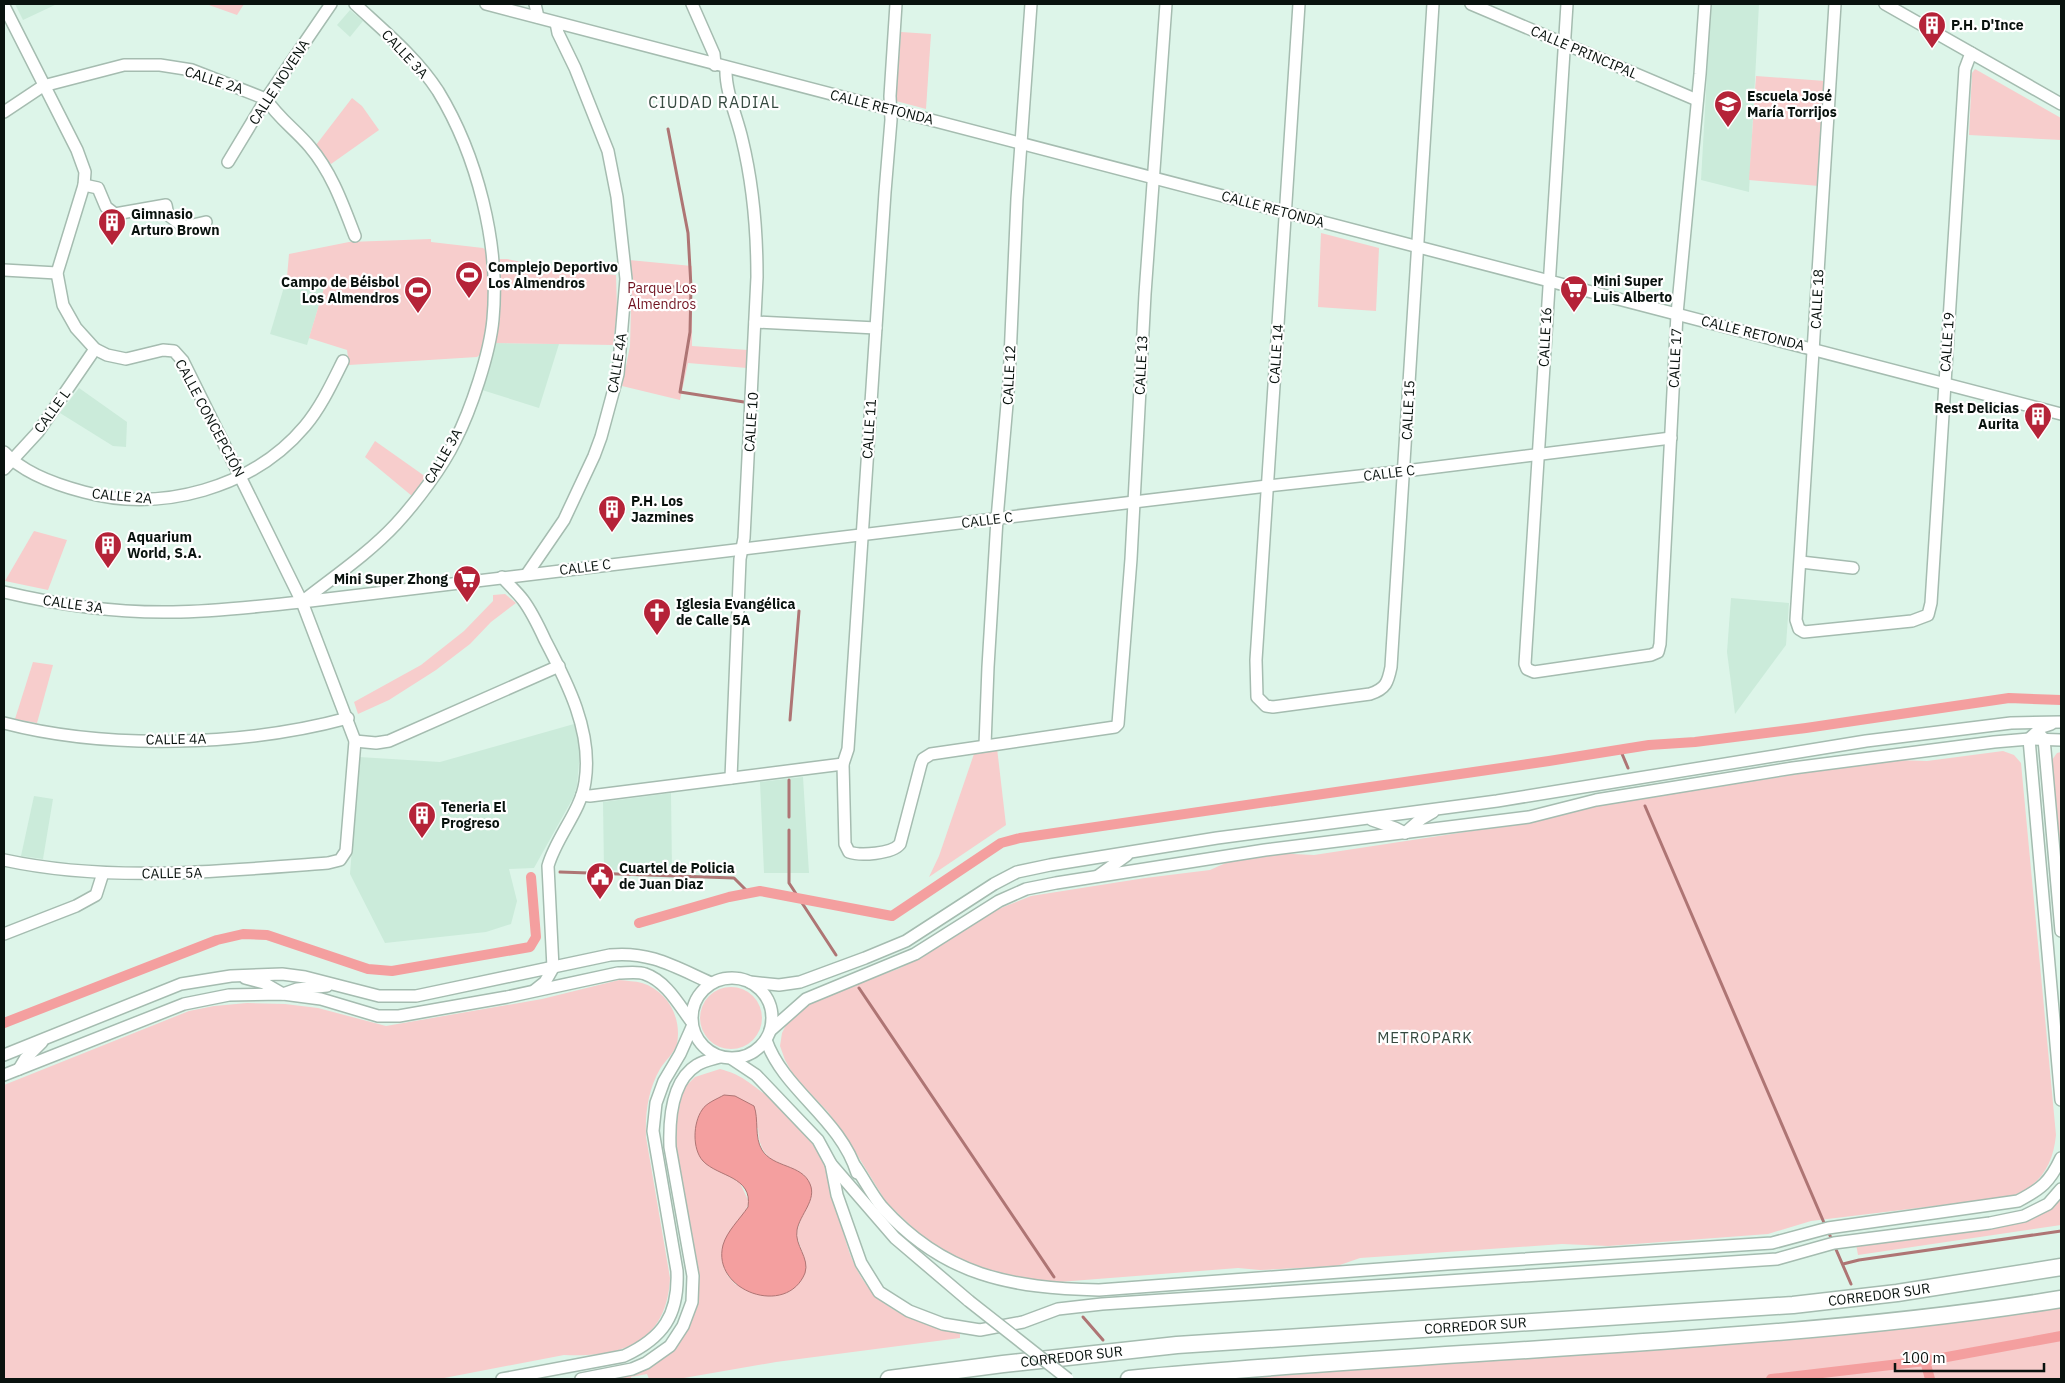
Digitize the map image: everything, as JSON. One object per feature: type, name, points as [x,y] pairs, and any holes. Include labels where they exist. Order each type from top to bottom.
[{"type":"highway","name":"CORREDOR SUR","points":[[889,1379],[1003,1364],[1177,1345],[1793,1305],[1897,1293],[2061,1268]]},
{"type":"highway","name":"CORREDOR SUR","points":[[1129,1379],[1325,1363],[1630,1344],[1810,1330],[1917,1319],[2061,1298]]},
{"type":"street","name":"CALLE NOVENA","points":[[228,162],[266,99],[331,4]]},
{"type":"street","name":"CALLE 3A","points":[[4,592],[75,606],[126,611],[173,612],[214,610],[302,602],[372,548],[397,523],[422,493],[456,441],[478,383],[493,320],[494,285],[488,228],[473,168],[460,133],[437,90],[412,57],[354,4]]},
{"type":"street","name":"CALLE RETONDA","points":[[486,4],[1548,281],[1945,382],[2061,414]]},
{"type":"street","points":[[535,4],[538,17]]},
{"type":"street","points":[[692,4],[721,66]]},
{"type":"street","name":"CALLE 11","points":[[896,4],[890,87],[891,109],[848,749],[843,764],[845,844],[849,852],[858,854],[886,852],[900,844],[921,764],[927,757],[936,753],[985,745]]},
{"type":"street","name":"CALLE 12","points":[[985,745],[988,667],[1009,381],[1017,199],[1030,4]]},
{"type":"street","name":"CALLE 13","points":[[985,745],[1116,726],[1131,558],[1132,503],[1166,4]]},
{"type":"street","name":"CALLE 14","points":[[1261,702],[1257,697],[1256,689],[1256,660],[1299,4]]},
{"type":"street","name":"CALLE 15","points":[[1261,702],[1273,707],[1370,694],[1385,687],[1388,681],[1391,667],[1405,471],[1433,4]]},
{"type":"street","name":"CALLE PRINCIPAL","points":[[1471,4],[1697,100]]},
{"type":"street","name":"CALLE 16","points":[[1527,669],[1525,664],[1548,281],[1567,4]]},
{"type":"street","name":"CALLE 17","points":[[1527,669],[1534,672],[1651,655],[1658,652],[1660,644],[1678,314],[1705,4]]},
{"type":"street","name":"CALLE 18","points":[[1797,624],[1835,4]]},
{"type":"street","points":[[1885,4],[2061,104]]},
{"type":"street","name":"CALLE CONCEPCIÓN","points":[[4,6],[77,150],[85,172],[84,185],[57,273],[63,305],[76,328],[95,349],[107,355],[126,359],[163,350],[174,351],[183,361],[302,602],[348,718],[355,741],[346,851],[340,860]]},
{"type":"street","name":"CALLE 4A","points":[[527,574],[564,520],[594,456],[618,374],[625,308],[626,279],[613,172],[596,118],[576,68],[558,33],[556,23]]},
{"type":"street","name":"CALLE 19","points":[[1797,624],[1799,629],[1804,632],[1912,621],[1928,615],[1931,603],[1965,69],[1970,53]]},
{"type":"street","name":"CALLE 2A","points":[[4,112],[43,86],[124,65],[160,65],[192,70],[266,99],[272,109],[310,146],[328,170],[356,236]]},
{"type":"street","name":"CALLE 10","points":[[721,66],[727,80],[743,140],[753,197],[757,239],[755,322],[743,549],[740,559],[731,778]]},
{"type":"street","points":[[84,185],[98,188],[106,207],[115,214],[166,205],[168,214],[184,227],[206,222]]},
{"type":"street","points":[[4,270],[57,273]]},
{"type":"street","points":[[755,322],[876,328]]},
{"type":"street","name":"CALLE L","points":[[8,465],[38,432],[95,349]]},
{"type":"street","name":"CALLE 2A","points":[[4,452],[8,465],[67,488],[115,498],[150,500],[185,496],[241,476],[274,455],[311,418],[343,361]]},
{"type":"street","name":"CALLE C","points":[[302,602],[1671,438]]},
{"type":"street","points":[[1801,562],[1852,568]]},
{"type":"street","points":[[502,577],[523,600],[559,666],[574,702],[582,731],[586,769],[582,795],[551,853],[548,866],[553,968],[545,982],[532,992]]},
{"type":"street","points":[[355,741],[376,743],[389,741],[559,666]]},
{"type":"street","name":"CALLE 4A","points":[[4,723],[33,730],[149,741],[236,737],[284,731],[348,718]]},
{"type":"street","points":[[502,1379],[624,1356],[641,1348],[666,1325],[674,1308],[678,1289],[678,1272],[653,1130],[656,1103],[664,1081],[680,1054],[691,1024],[692,1010],[696,999],[702,990],[712,983],[724,978],[737,978],[750,982],[779,985],[800,982],[906,941],[994,884],[1017,872],[1050,865],[1217,838],[1440,809],[1866,740],[2011,723],[2060,722]]},
{"type":"street","points":[[2036,736],[2048,725],[2060,722]]},
{"type":"street","points":[[2011,723],[2025,724],[2036,736],[2061,931]]},
{"type":"street","points":[[2036,736],[2061,1100]]},
{"type":"street","points":[[581,1379],[632,1370],[646,1363],[670,1346],[683,1326],[692,1302],[694,1276],[670,1147],[669,1126],[673,1101],[683,1079],[697,1065],[720,1057],[745,1056],[757,1050],[768,1035],[806,999],[915,954],[1000,901],[1026,889],[1265,850],[1529,817],[1596,800],[1793,768],[2036,736],[2061,740]]},
{"type":"street","points":[[582,795],[590,796],[659,789],[843,764]]},
{"type":"street","points":[[1405,834],[1421,819],[1440,809]]},
{"type":"street","points":[[1361,819],[1384,823],[1405,834]]},
{"type":"street","points":[[1098,876],[1115,862],[1134,851]]},
{"type":"street","name":"CALLE 5A","points":[[4,860],[25,865],[103,873],[200,873],[340,860]]},
{"type":"street","points":[[1050,865],[1075,868],[1098,876]]},
{"type":"street","points":[[4,934],[76,906],[96,895],[103,873]]},
{"type":"street","points":[[4,1054],[180,984],[231,976],[282,974],[305,977],[379,996],[416,996],[610,955],[629,953],[650,957],[712,983]]},
{"type":"street","points":[[553,968],[565,978],[580,981]]},
{"type":"street","points":[[4,1075],[184,1004],[229,995],[283,994],[321,999],[378,1016],[399,1016],[532,992],[618,973],[645,974],[663,984],[691,1024],[702,1046],[720,1057]]},
{"type":"street","points":[[231,976],[264,983],[283,994],[312,987],[343,987]]},
{"type":"street","points":[[750,982],[762,990],[769,1002],[772,1016],[768,1035],[772,1056],[786,1077],[811,1102],[834,1130],[881,1205],[905,1230],[945,1260],[1000,1280],[1050,1289],[1099,1290],[1447,1264],[1772,1243],[1828,1228],[2018,1201],[2040,1190],[2053,1175],[2061,1158]]},
{"type":"street","points":[[19,1069],[33,1050],[53,1035]]},
{"type":"street","points":[[732,1058],[756,1075],[818,1140],[831,1164],[895,1238],[969,1301],[1068,1379]]},
{"type":"street","points":[[4,1066],[19,1069]]},
{"type":"street","points":[[831,1164],[837,1195],[861,1263],[879,1292],[909,1311],[943,1324],[980,1330],[1023,1322],[1058,1310],[1102,1304],[1777,1259],[1834,1243],[1990,1223],[2024,1216],[2048,1204],[2061,1189]]},
{"type":"street","points":[[855,1166],[870,1210]]},
{"type":"shaded area","points":[[15,4],[57,4],[23,20]]},
{"type":"shaded area","name":"Escuela José María Torrijos","points":[[1711,4],[1759,4],[1749,192],[1701,180]]},
{"type":"shaded area","points":[[350,10],[363,21],[350,37],[337,25]]},
{"type":"shaded area","points":[[287,277],[324,288],[307,345],[270,334]]},
{"type":"shaded area","points":[[494,343],[559,344],[539,408],[482,390]]},
{"type":"shaded area","points":[[79,388],[127,422],[126,447],[113,446],[60,413]]},
{"type":"shaded area","points":[[1731,598],[1789,603],[1786,645],[1735,714],[1727,652]]},
{"type":"shaded area","points":[[574,724],[580,751],[577,786],[573,798],[534,868],[509,869],[517,901],[511,924],[486,932],[385,943],[350,874],[359,757],[440,762]]},
{"type":"shaded area","points":[[803,777],[809,873],[764,873],[760,782]]},
{"type":"shaded area","points":[[671,793],[672,872],[604,870],[603,802]]},
{"type":"shaded area","points":[[34,796],[53,799],[43,859],[21,856]]},
{"type":"shaded area","points":[[724,1095],[735,1096],[754,1106],[758,1139],[762,1150],[773,1160],[801,1173],[810,1184],[812,1190],[810,1201],[797,1230],[798,1241],[806,1267],[805,1273],[796,1287],[783,1294],[768,1296],[753,1293],[739,1286],[728,1275],[722,1261],[725,1240],[748,1207],[748,1197],[740,1183],[709,1166],[699,1156],[695,1143],[695,1129],[702,1110],[709,1103]]},
{"type":"green space","points":[[206,4],[244,4],[237,15]]},
{"type":"green space","points":[[901,32],[931,34],[926,109],[896,101]]},
{"type":"green space","points":[[1975,69],[2061,118],[2061,140],[1969,135],[1972,73]]},
{"type":"green space","points":[[1756,76],[1825,81],[1819,186],[1749,180]]},
{"type":"green space","points":[[352,98],[362,106],[379,130],[331,164],[316,145]]},
{"type":"green space","points":[[1321,233],[1379,248],[1376,311],[1318,307]]},
{"type":"green space","name":"Complejo Deportivo Los Almendros","points":[[431,239],[431,242],[483,248],[497,259],[507,259],[561,270],[616,275],[617,310],[613,345],[494,343],[477,357],[349,365],[347,350],[309,338],[324,288],[287,277],[289,254],[349,242]]},
{"type":"green space","name":"Parque Los Almendros","points":[[629,260],[692,266],[692,346],[748,350],[747,368],[688,363],[680,400],[622,386],[630,346]]},
{"type":"green space","points":[[375,441],[426,477],[412,496],[365,457]]},
{"type":"green space","points":[[34,531],[67,540],[48,590],[5,581]]},
{"type":"green space","points":[[505,594],[516,603],[491,622],[470,644],[436,670],[389,700],[358,714],[354,702],[421,665],[464,631],[493,601],[493,595]]},
{"type":"green space","points":[[33,662],[53,665],[37,723],[15,719]]},
{"type":"green space","points":[[997,748],[1006,825],[929,877],[939,856],[975,751]]},
{"type":"green space","points":[[2003,751],[2014,755],[2021,763],[2056,1135],[2052,1156],[2043,1174],[2028,1188],[2008,1197],[1811,1221],[1768,1234],[1608,1246],[1562,1244],[1360,1258],[1337,1266],[1260,1270],[1238,1268],[1046,1283],[997,1275],[964,1262],[928,1242],[886,1202],[848,1140],[828,1112],[794,1076],[780,1046],[782,1033],[790,1017],[806,1006],[837,990],[898,969],[926,954],[988,913],[1031,896],[1210,870],[1230,861],[1272,853],[1314,855],[1511,825],[1559,812],[1855,765],[1895,760],[1927,761]]},
{"type":"green space","points":[[2061,752],[2061,867],[2052,760],[2057,753]]},
{"type":"green space","points":[[619,980],[642,983],[659,992],[666,999],[675,1015],[678,1034],[676,1047],[656,1077],[648,1102],[646,1119],[646,1137],[670,1278],[667,1300],[660,1317],[650,1331],[638,1342],[622,1349],[605,1353],[564,1355],[439,1379],[4,1379],[4,1085],[189,1011],[214,1006],[247,1003],[285,1004],[318,1008],[386,1026],[542,999]]},
{"type":"green space","points":[[725,987],[737,987],[753,996],[760,1006],[762,1018],[760,1030],[753,1040],[737,1049],[725,1049],[714,1044],[705,1035],[700,1024],[700,1012],[705,1001],[714,992]]},
{"type":"green space","points":[[720,1069],[728,1071],[751,1084],[786,1112],[809,1138],[825,1167],[849,1252],[865,1283],[877,1297],[905,1316],[960,1333],[960,1338],[776,1362],[678,1379],[649,1379],[647,1374],[631,1377],[631,1379],[615,1379],[639,1372],[657,1363],[675,1346],[695,1307],[672,1124],[683,1089],[695,1077]],"holes":[[[697,1122],[758,1128],[760,1140],[767,1155],[805,1176],[801,1219],[796,1234],[805,1260],[736,1285],[728,1276],[723,1265],[749,1202],[740,1183],[706,1163],[696,1146]]]},
{"type":"green space","points":[[2061,1198],[2061,1225],[1858,1255],[1856,1244],[2007,1225],[2034,1217],[2052,1207]]},
{"type":"green space","points":[[2061,1304],[2061,1379],[1237,1379],[1489,1359]]},
{"type":"waterway","points":[[668,129],[688,233],[691,287]]},
{"type":"waterway","points":[[633,287],[691,287],[690,332],[680,392],[744,402]]},
{"type":"waterway","points":[[790,720],[799,611]]},
{"type":"waterway","points":[[639,923],[729,897],[760,891],[892,916],[1001,843],[1020,838],[1649,745],[1695,742],[1806,728],[2009,698],[2061,700]]},
{"type":"waterway","points":[[1620,749],[1628,768]]},
{"type":"waterway","points":[[789,780],[789,817]]},
{"type":"waterway","points":[[1645,806],[1825,1225]]},
{"type":"waterway","points":[[789,830],[789,883],[836,955]]},
{"type":"waterway","points":[[560,872],[734,878],[749,893]]},
{"type":"waterway","points":[[4,1023],[217,940],[243,934],[267,935],[368,969],[392,971],[530,947],[536,937],[531,877]]},
{"type":"waterway","points":[[859,988],[1054,1277]]},
{"type":"waterway","points":[[1828,1231],[1851,1284]]},
{"type":"waterway","points":[[1843,1264],[1859,1260],[2061,1231]]},
{"type":"waterway","points":[[1083,1317],[1103,1340]]},
{"type":"waterway","points":[[1930,1379],[1925,1361],[2061,1336]]},
{"type":"waterway","points":[[1771,1379],[1925,1361]]},
{"type":"place","name":"P.H. D'Ince","points":[[1932,49]]},
{"type":"place","name":"Escuela José María Torrijos","points":[[1728,128]]},
{"type":"place","name":"Gimnasio Arturo Brown","points":[[112,246]]},
{"type":"place","name":"Complejo Deportivo Los Almendros","points":[[469,299]]},
{"type":"place","name":"Mini Super Luis Alberto","points":[[1574,313]]},
{"type":"place","name":"Campo de Béisbol Los Almendros","points":[[418,314]]},
{"type":"place","name":"Rest Delicias Aurita","points":[[2038,440]]},
{"type":"place","name":"P.H. Los Jazmines","points":[[612,533]]},
{"type":"place","name":"Aquarium World, S.A.","points":[[108,569]]},
{"type":"place","name":"Mini Super Zhong","points":[[467,603]]},
{"type":"place","name":"Iglesia Evangélica de Calle 5A","points":[[657,636]]},
{"type":"place","name":"Teneria El Progreso","points":[[422,839]]},
{"type":"place","name":"Cuartel de Policia de Juan Diaz","points":[[600,900]]},
{"type":"district","name":"CIUDAD RADIAL","points":[[714,102]]},
{"type":"district","name":"METROPARK","points":[[1425,1038]]}]
